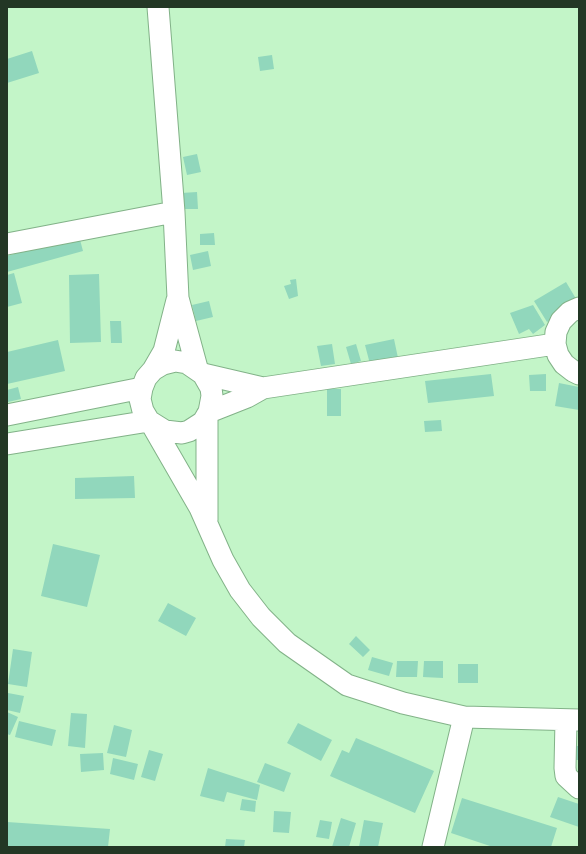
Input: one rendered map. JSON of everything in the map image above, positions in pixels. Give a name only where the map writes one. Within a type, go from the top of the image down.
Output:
[{"type":"street","points":[[7,444],[150,422],[165,431],[182,433],[196,427],[208,414],[212,405],[211,388],[200,371],[178,298],[174,212],[158,7]]},
{"type":"street","points":[[7,244],[174,212]]},
{"type":"street","points":[[178,298],[166,346],[153,370],[146,378],[142,388],[142,405],[207,523],[223,560],[240,590],[261,617],[287,644],[347,685],[403,703],[464,717],[573,720],[565,768],[566,776],[579,788]]},
{"type":"street","points":[[579,308],[570,312],[561,321],[556,332],[555,344],[558,355],[564,364],[573,372],[579,374]]},
{"type":"street","points":[[208,414],[264,388],[555,344]]},
{"type":"street","points":[[153,370],[163,364],[175,362],[187,363],[200,371],[264,388]]},
{"type":"street","points":[[7,415],[142,388]]},
{"type":"street","points":[[207,523],[208,414]]},
{"type":"street","points":[[433,847],[464,717]]},
{"type":"building","points":[[32,51],[39,73],[7,83],[7,59]]},
{"type":"building","points":[[272,55],[274,69],[260,71],[258,57]]},
{"type":"building","points":[[197,154],[201,172],[187,175],[183,157]]},
{"type":"building","points":[[197,192],[198,209],[181,209],[181,193]]},
{"type":"building","points":[[214,233],[215,245],[200,245],[200,234]]},
{"type":"building","points":[[79,236],[83,251],[7,272],[7,256]]},
{"type":"building","points":[[208,251],[211,266],[193,270],[190,255]]},
{"type":"building","points":[[14,273],[22,303],[7,307],[7,275]]},
{"type":"building","points":[[99,274],[101,342],[70,343],[69,275]]},
{"type":"building","points":[[296,279],[298,296],[289,299],[284,286],[291,284],[290,280]]},
{"type":"building","points":[[566,282],[578,302],[547,322],[534,301]]},
{"type":"building","points":[[209,301],[213,317],[196,321],[192,305]]},
{"type":"building","points":[[533,305],[545,325],[533,334],[529,329],[519,334],[510,313]]},
{"type":"building","points":[[110,321],[121,321],[122,343],[111,343]]},
{"type":"building","points":[[394,339],[398,358],[370,364],[365,345]]},
{"type":"building","points":[[58,340],[65,371],[7,384],[7,352]]},
{"type":"building","points":[[332,344],[335,364],[321,366],[317,346]]},
{"type":"building","points":[[356,344],[361,361],[351,364],[346,347]]},
{"type":"building","points":[[491,374],[494,396],[428,403],[425,381]]},
{"type":"building","points":[[546,374],[546,391],[530,391],[529,375]]},
{"type":"building","points":[[559,383],[579,387],[579,410],[555,406]]},
{"type":"building","points":[[18,387],[21,399],[8,402],[7,390]]},
{"type":"building","points":[[327,389],[341,389],[341,416],[327,416]]},
{"type":"building","points":[[441,420],[442,431],[425,432],[424,421]]},
{"type":"building","points":[[134,476],[135,498],[75,499],[75,478]]},
{"type":"building","points":[[53,544],[100,555],[87,607],[41,596]]},
{"type":"building","points":[[168,603],[196,618],[186,636],[158,621]]},
{"type":"building","points":[[356,636],[370,650],[363,657],[349,644]]},
{"type":"building","points":[[13,649],[32,652],[27,687],[8,684]]},
{"type":"building","points":[[372,657],[393,663],[389,676],[368,670]]},
{"type":"building","points":[[397,661],[418,661],[417,677],[396,677]]},
{"type":"building","points":[[424,661],[443,661],[443,678],[423,677]]},
{"type":"building","points":[[458,664],[478,664],[478,683],[458,683]]},
{"type":"building","points":[[8,693],[24,696],[20,713],[7,710]]},
{"type":"building","points":[[7,712],[18,717],[10,735],[7,734]]},
{"type":"building","points":[[71,713],[87,714],[85,748],[68,746]]},
{"type":"building","points":[[19,721],[56,730],[52,746],[15,737]]},
{"type":"building","points":[[298,723],[332,740],[321,761],[287,743]]},
{"type":"building","points":[[114,725],[132,730],[126,757],[107,753]]},
{"type":"building","points":[[356,738],[434,771],[415,813],[330,776],[342,750],[349,753]]},
{"type":"building","points":[[573,746],[579,746],[579,760],[574,760]]},
{"type":"building","points":[[149,750],[163,754],[155,781],[141,777]]},
{"type":"building","points":[[103,753],[104,770],[81,772],[80,754]]},
{"type":"building","points":[[113,758],[138,764],[134,780],[110,774]]},
{"type":"building","points":[[265,763],[291,773],[284,792],[257,782]]},
{"type":"building","points":[[208,768],[260,785],[257,800],[227,792],[224,802],[200,796]]},
{"type":"building","points":[[558,797],[579,804],[579,827],[550,817]]},
{"type":"building","points":[[462,798],[557,828],[551,847],[493,847],[451,833]]},
{"type":"building","points":[[242,799],[256,801],[255,812],[240,810]]},
{"type":"building","points":[[274,811],[291,812],[289,833],[273,832]]},
{"type":"building","points":[[341,818],[356,823],[349,847],[332,847]]},
{"type":"building","points":[[320,820],[332,822],[329,839],[316,837]]},
{"type":"building","points":[[364,820],[383,823],[378,847],[359,847]]},
{"type":"building","points":[[7,822],[110,829],[108,847],[7,847]]},
{"type":"building","points":[[226,839],[245,840],[244,847],[225,847]]}]
